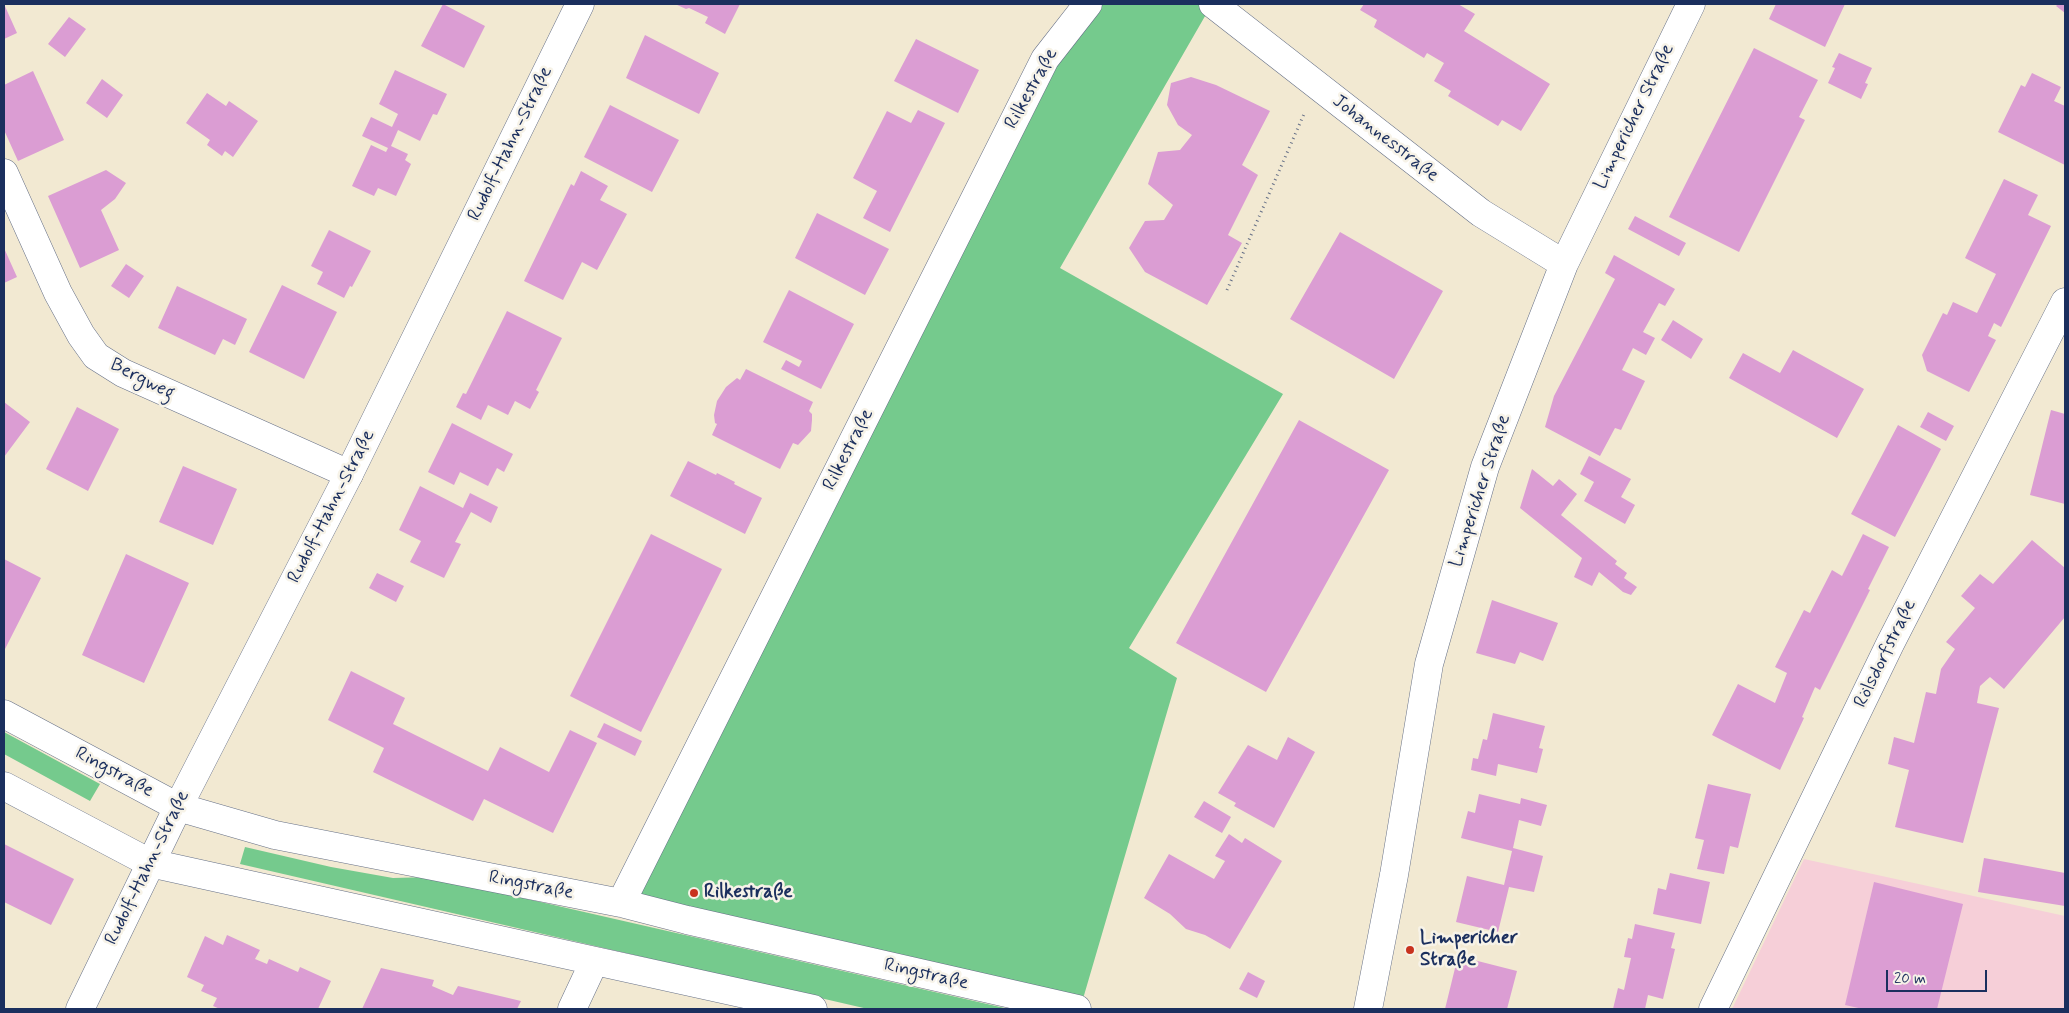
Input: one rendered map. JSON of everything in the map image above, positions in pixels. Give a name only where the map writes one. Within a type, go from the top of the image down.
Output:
[{"type":"street","name":"Rudolf-Hahn-Straße","points":[[80,1009],[178,807],[349,474],[580,4]]},
{"type":"street","name":"Rilkestraße","points":[[621,903],[1045,58],[1088,4]]},
{"type":"street","name":"Johannesstraße","points":[[1213,4],[1481,213],[1564,264]]},
{"type":"street","name":"Limpericher Straße","points":[[1368,1009],[1394,875],[1429,664],[1485,467],[1564,264],[1691,4]]},
{"type":"street","name":"Bergweg","points":[[4,173],[58,293],[81,336],[96,356],[123,373],[349,474]]},
{"type":"street","name":"Rölsdorfstraße","points":[[1713,1009],[1890,644],[2065,302]]},
{"type":"street","name":"Ringstraße","points":[[4,714],[178,807],[275,835],[621,903],[687,920],[1077,1009]]},
{"type":"street","points":[[4,786],[150,863],[813,1009]]},
{"type":"street","points":[[572,1009],[594,962]]},
{"type":"path","points":[[1227,290],[1317,86]]},
{"type":"shaded area","points":[[1804,859],[2065,916],[2065,1009],[1732,1009]]},
{"type":"green space","points":[[1088,4],[1212,4],[1060,268],[1283,394],[1129,648],[1177,678],[1080,1009],[621,903]]},
{"type":"green space","points":[[4,732],[100,784],[90,801],[4,754]]},
{"type":"green space","points":[[245,847],[331,867],[393,878],[431,877],[1009,1009],[868,1009],[240,864]]},
{"type":"building","points":[[4,4],[17,33],[4,39]]},
{"type":"building","points":[[443,4],[485,26],[464,68],[421,46]]},
{"type":"building","points":[[675,4],[740,4],[725,34],[705,23],[708,17]]},
{"type":"building","points":[[1364,4],[1458,4],[1475,14],[1464,31],[1550,84],[1521,131],[1502,120],[1498,126],[1448,96],[1451,91],[1434,81],[1444,63],[1427,53],[1424,58],[1374,27],[1377,20],[1360,10]]},
{"type":"building","points":[[1776,4],[1845,4],[1825,47],[1769,19]]},
{"type":"building","points":[[2058,4],[2065,4],[2065,13],[2056,6]]},
{"type":"building","points":[[69,17],[86,29],[65,57],[48,44]]},
{"type":"building","points":[[645,35],[719,73],[699,114],[626,78]]},
{"type":"building","points":[[916,39],[979,70],[958,113],[894,81]]},
{"type":"building","points":[[1754,48],[1818,80],[1799,117],[1805,120],[1739,252],[1669,217]]},
{"type":"building","points":[[1839,53],[1872,68],[1865,83],[1868,84],[1861,99],[1828,83],[1835,68],[1832,67]]},
{"type":"building","points":[[395,70],[447,94],[437,115],[433,114],[420,141],[398,130],[391,146],[408,154],[405,160],[411,164],[396,196],[378,188],[374,196],[352,186],[371,145],[386,152],[388,148],[362,136],[371,117],[392,127],[398,114],[379,104]]},
{"type":"building","points":[[33,71],[64,140],[18,161],[4,130],[4,85]]},
{"type":"building","points":[[2032,73],[2061,87],[2054,101],[2065,106],[2065,165],[1998,132],[2021,85],[2025,87]]},
{"type":"building","points":[[1191,77],[1216,85],[1270,111],[1242,165],[1258,175],[1228,235],[1242,243],[1207,305],[1145,272],[1129,248],[1145,221],[1164,220],[1173,205],[1148,184],[1158,152],[1180,150],[1192,135],[1178,125],[1167,105],[1171,83]]},
{"type":"building","points":[[102,79],[123,95],[107,118],[86,103]]},
{"type":"building","points":[[207,93],[226,106],[229,101],[258,121],[233,157],[225,151],[222,156],[207,145],[210,140],[186,123]]},
{"type":"building","points":[[610,105],[679,140],[652,192],[584,157]]},
{"type":"building","points":[[918,110],[945,123],[890,232],[863,218],[877,191],[853,178],[887,111],[911,123]]},
{"type":"building","points":[[106,170],[126,183],[115,199],[101,210],[119,250],[80,268],[48,196]]},
{"type":"building","points":[[581,171],[608,186],[600,200],[627,214],[597,270],[582,262],[563,300],[524,281],[571,184],[574,186]]},
{"type":"building","points":[[2004,179],[2038,195],[2028,215],[2051,226],[2001,327],[1994,323],[1988,336],[1996,340],[1969,392],[1927,371],[1922,355],[1943,313],[1947,315],[1953,302],[1977,313],[1996,274],[1965,258]]},
{"type":"building","points":[[817,213],[889,249],[865,295],[795,258]]},
{"type":"building","points":[[1635,216],[1686,243],[1679,256],[1628,229]]},
{"type":"building","points":[[329,230],[371,251],[344,298],[317,284],[323,272],[311,266]]},
{"type":"building","points":[[1340,232],[1443,291],[1394,379],[1290,319]]},
{"type":"building","points":[[4,248],[17,277],[4,283]]},
{"type":"building","points":[[1614,255],[1675,289],[1665,306],[1659,303],[1643,332],[1655,338],[1646,355],[1633,348],[1622,370],[1645,381],[1621,430],[1615,428],[1600,456],[1545,427],[1554,396],[1615,279],[1605,273]]},
{"type":"building","points":[[126,264],[144,276],[129,298],[111,286]]},
{"type":"building","points":[[282,285],[337,312],[304,379],[249,352]]},
{"type":"building","points":[[177,286],[247,319],[235,345],[223,339],[215,355],[158,328]]},
{"type":"building","points":[[789,290],[854,324],[821,389],[781,369],[786,360],[799,367],[802,361],[763,342]]},
{"type":"building","points":[[507,311],[562,338],[536,390],[539,392],[530,409],[515,401],[508,415],[488,405],[481,420],[456,407],[463,393],[466,394]]},
{"type":"building","points":[[1673,320],[1703,339],[1691,359],[1661,340]]},
{"type":"building","points":[[1793,350],[1864,389],[1837,438],[1729,378],[1743,353],[1780,373]]},
{"type":"building","points":[[746,369],[813,402],[809,411],[812,414],[811,431],[798,445],[793,443],[780,469],[712,435],[717,424],[715,423],[714,415],[717,401],[726,387],[737,378],[740,380]]},
{"type":"building","points":[[4,402],[30,422],[4,457]]},
{"type":"building","points":[[77,407],[119,429],[88,491],[46,469]]},
{"type":"building","points":[[2051,410],[2065,414],[2065,504],[2030,495]]},
{"type":"building","points":[[1928,412],[1954,426],[1946,441],[1920,427]]},
{"type":"building","points":[[1299,420],[1389,470],[1266,692],[1176,643]]},
{"type":"building","points":[[452,423],[513,454],[504,472],[497,468],[488,486],[460,472],[454,485],[428,472]]},
{"type":"building","points":[[1898,425],[1941,449],[1895,537],[1851,514]]},
{"type":"building","points":[[1589,456],[1631,479],[1621,497],[1635,505],[1625,524],[1584,501],[1594,482],[1580,474]]},
{"type":"building","points":[[688,461],[735,482],[734,484],[762,498],[745,534],[670,496]]},
{"type":"building","points":[[183,466],[237,489],[213,545],[159,522]]},
{"type":"building","points":[[1532,469],[1553,486],[1559,479],[1577,494],[1561,515],[1617,561],[1615,564],[1627,573],[1624,578],[1637,587],[1631,595],[1623,592],[1599,572],[1592,586],[1574,577],[1582,558],[1520,508]]},
{"type":"building","points":[[420,486],[463,508],[470,493],[498,507],[491,523],[471,512],[455,542],[461,544],[444,578],[410,562],[421,541],[399,530]]},
{"type":"building","points":[[651,534],[722,569],[641,732],[570,696]]},
{"type":"building","points":[[1863,534],[1889,547],[1868,589],[1870,590],[1820,690],[1815,687],[1802,717],[1804,718],[1780,770],[1712,735],[1738,684],[1775,703],[1787,673],[1775,667],[1804,610],[1810,613],[1832,570],[1842,576]]},
{"type":"building","points":[[2032,540],[2065,568],[2065,617],[2004,689],[1990,677],[1980,686],[1977,703],[1999,708],[1963,843],[1895,827],[1909,770],[1888,764],[1894,737],[1914,743],[1926,692],[1936,694],[1941,669],[1955,649],[1946,642],[1975,608],[1961,596],[1980,574],[1993,584]]},
{"type":"building","points":[[126,554],[189,583],[144,683],[82,655]]},
{"type":"building","points":[[4,559],[41,578],[4,651]]},
{"type":"building","points":[[377,573],[404,586],[396,602],[369,588]]},
{"type":"building","points":[[1492,600],[1558,623],[1543,661],[1520,652],[1515,664],[1476,653]]},
{"type":"building","points":[[351,671],[405,698],[393,724],[488,771],[500,747],[549,772],[570,730],[597,743],[553,833],[484,799],[473,821],[373,772],[384,748],[328,720]]},
{"type":"building","points":[[1493,713],[1545,726],[1539,748],[1543,749],[1537,773],[1498,764],[1496,776],[1471,770],[1473,758],[1478,759],[1483,739],[1487,740]]},
{"type":"building","points":[[604,723],[642,741],[635,756],[597,737]]},
{"type":"building","points":[[1288,737],[1315,752],[1274,828],[1234,806],[1236,803],[1218,793],[1248,745],[1277,760]]},
{"type":"building","points":[[1708,784],[1751,794],[1738,848],[1730,846],[1724,874],[1697,869],[1704,840],[1695,838]]},
{"type":"building","points":[[1479,794],[1520,804],[1521,798],[1547,805],[1541,826],[1519,820],[1513,848],[1543,856],[1534,892],[1509,887],[1498,932],[1456,922],[1467,876],[1504,885],[1512,851],[1461,838],[1468,811],[1475,813]]},
{"type":"building","points":[[1204,801],[1231,817],[1222,833],[1194,817]]},
{"type":"building","points":[[1229,834],[1242,843],[1245,838],[1282,861],[1230,949],[1205,935],[1186,929],[1170,914],[1144,898],[1169,854],[1214,879],[1225,861],[1215,856]]},
{"type":"building","points":[[4,844],[74,879],[51,925],[4,902]]},
{"type":"building","points":[[1984,858],[2065,873],[2065,906],[1978,892]]},
{"type":"building","points":[[1670,873],[1710,882],[1701,924],[1653,914],[1658,888],[1666,890]]},
{"type":"building","points":[[1874,882],[1963,904],[1937,1009],[1863,1009],[1845,1005]]},
{"type":"building","points":[[1635,924],[1675,933],[1671,948],[1675,949],[1663,999],[1648,995],[1645,1009],[1613,1009],[1618,988],[1624,990],[1631,958],[1624,957],[1628,938],[1632,939]]},
{"type":"building","points":[[227,935],[260,950],[255,959],[267,964],[269,959],[298,972],[300,967],[331,981],[318,1009],[220,1009],[213,1006],[217,998],[201,991],[204,985],[187,977],[205,936],[223,945]]},
{"type":"building","points":[[1458,956],[1517,971],[1507,1009],[1445,1009]]},
{"type":"building","points":[[381,968],[434,980],[432,986],[453,995],[458,986],[521,1001],[517,1009],[362,1009]]},
{"type":"building","points":[[1248,972],[1265,981],[1257,998],[1239,989]]},
{"type":"place","name":"Rilkestraße","points":[[694,893]]},
{"type":"place","name":"Limpericher Straße","points":[[1410,950]]}]
